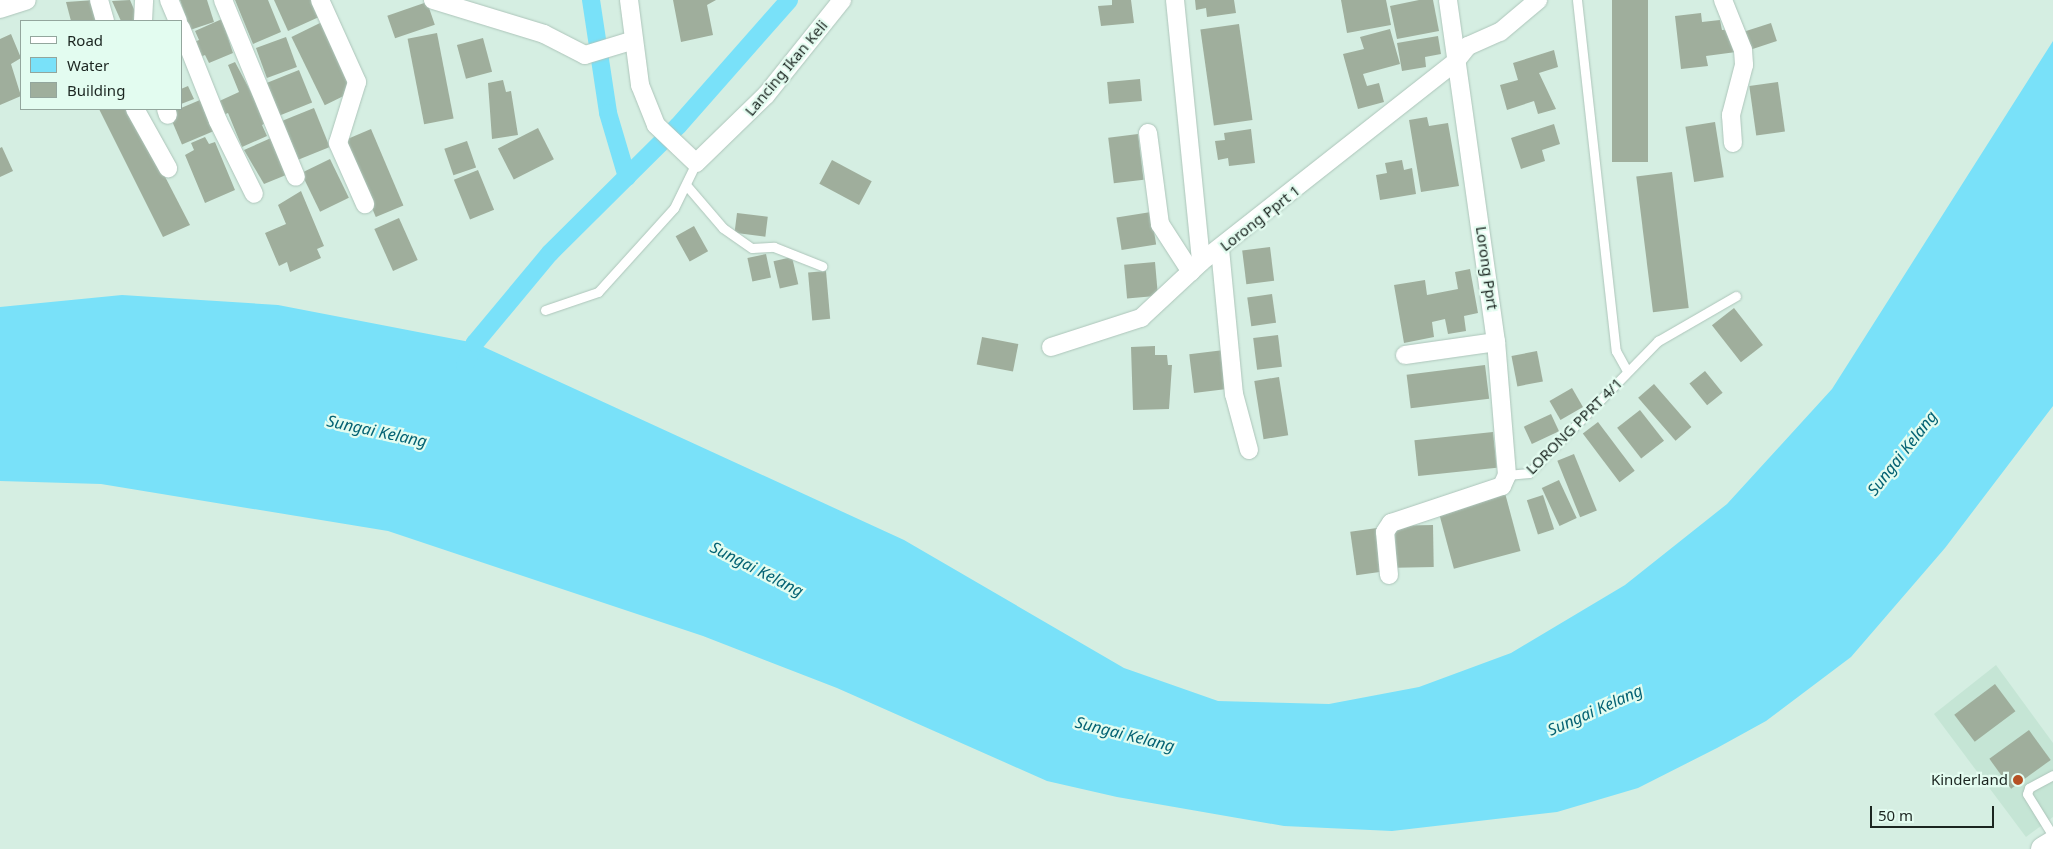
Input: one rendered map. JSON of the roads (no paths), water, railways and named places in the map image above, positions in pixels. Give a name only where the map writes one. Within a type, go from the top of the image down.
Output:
[{"type":"main road","points":[[2043,849],[2053,842]]},
{"type":"street","points":[[0,9],[27,0]]},
{"type":"street","points":[[99,0],[105,20]]},
{"type":"street","points":[[143,20],[144,0]]},
{"type":"street","points":[[169,0],[178,20]]},
{"type":"street","points":[[223,0],[296,177]]},
{"type":"street","points":[[320,0],[357,82],[338,143],[365,204]]},
{"type":"street","points":[[433,0],[544,34],[585,55],[613,49],[634,40]]},
{"type":"street","points":[[629,0],[640,84],[656,125],[674,145],[696,164]]},
{"type":"street","name":"Lancing Ikan Keli","points":[[696,164],[766,95],[842,0]]},
{"type":"street","points":[[1175,0],[1196,267]]},
{"type":"street","name":"Lorong Pprt","points":[[1448,0],[1455,62],[1496,342],[1507,475]]},
{"type":"street","name":"Lorong Pprt 1","points":[[1051,347],[1142,318],[1196,267],[1455,62],[1468,46],[1500,32],[1538,0]]},
{"type":"street","points":[[1723,0],[1738,31],[1744,58],[1731,115],[1733,143]]},
{"type":"street","points":[[182,31],[218,121],[254,194]]},
{"type":"street","points":[[136,110],[168,168]]},
{"type":"street","points":[[1148,134],[1160,224],[1196,267]]},
{"type":"street","points":[[1220,249],[1234,394],[1249,450]]},
{"type":"street","points":[[1406,354],[1496,342]]},
{"type":"street","name":"LORONG PPRT 4/1","points":[[1389,575],[1385,532],[1391,523],[1502,486],[1507,475]]},
{"type":"lane","points":[[1577,0],[1616,351],[1628,371]]},
{"type":"lane","points":[[545,310],[598,292],[674,208],[687,186],[696,164]]},
{"type":"lane","points":[[687,186],[722,228],[752,248],[774,248],[822,266]]},
{"type":"lane","name":"LORONG PPRT 4/1","points":[[1507,475],[1529,473],[1628,371],[1642,362],[1658,341],[1736,296]]},
{"type":"lane","points":[[2053,774],[2029,788],[2027,794],[2053,836]]},
{"type":"water","name":"Sungai Kelang","points":[[2053,41],[2053,406],[1945,548],[1851,657],[1766,721],[1717,748],[1638,788],[1557,812],[1392,831],[1284,826],[1117,797],[1047,781],[837,688],[703,636],[388,531],[101,484],[0,481],[0,307],[122,295],[278,305],[475,343],[904,540],[1124,668],[1218,701],[1329,704],[1419,687],[1511,653],[1625,585],[1727,504],[1832,389]]},
{"type":"waterway","points":[[591,0],[608,113],[627,177]]},
{"type":"waterway","points":[[465,365],[475,343],[550,253],[678,126],[789,0]]},
{"type":"place","name":"Kinderland","points":[[2018,780]]}]
